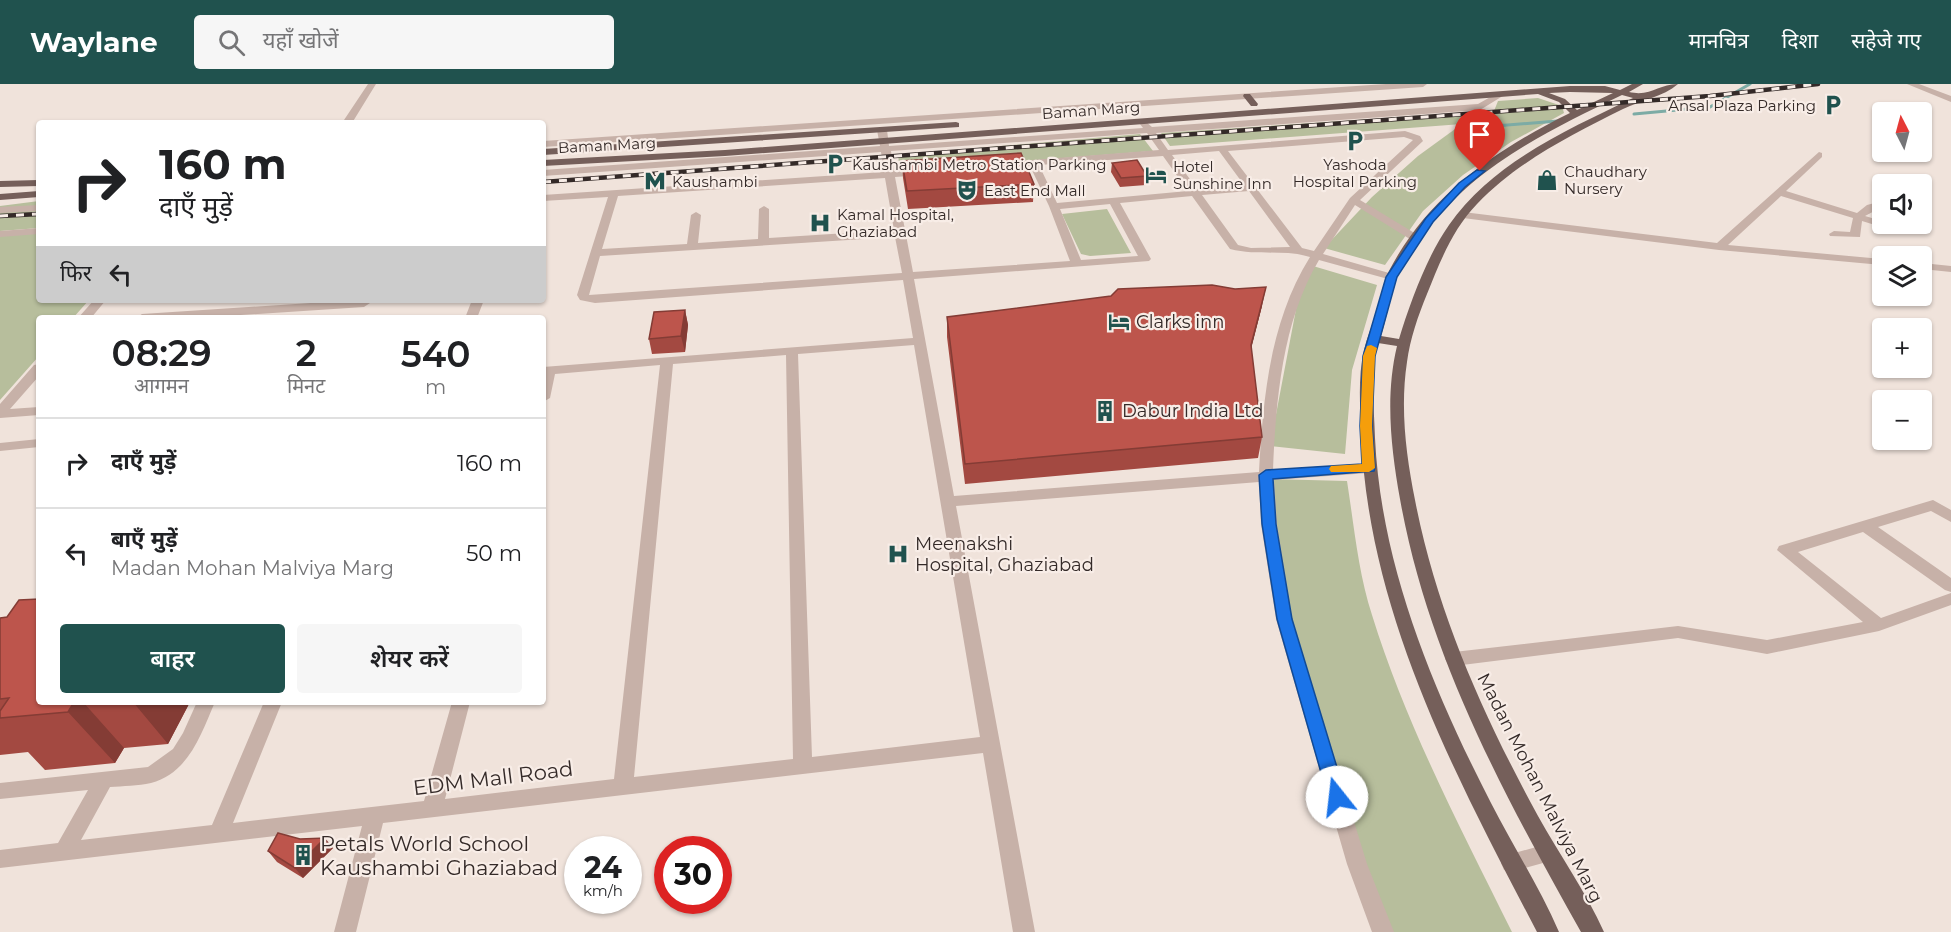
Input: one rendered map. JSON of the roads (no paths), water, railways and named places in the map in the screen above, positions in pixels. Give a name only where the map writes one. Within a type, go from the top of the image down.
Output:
[{"type":"main road","points":[[1473,84],[1483,88]]},
{"type":"main road","name":"Baman Marg","points":[[548,152],[883,141],[1194,108],[1548,84]]},
{"type":"main road","points":[[1604,84],[1636,92]]},
{"type":"main road","name":"Madan Mohan Malviya Marg","points":[[1548,932],[1511,863],[1437,707],[1397,608],[1369,468],[1366,426],[1369,356],[1392,277],[1430,220],[1462,185],[1498,158],[1576,116],[1636,92],[1674,84]]},
{"type":"main road","name":"Baman Marg","points":[[546,163],[883,141],[1522,92],[1588,88],[1636,92]]},
{"type":"main road","points":[[1522,92],[1561,99],[1572,107],[1576,116]]},
{"type":"main road","name":"Madan Mohan Malviya Marg","points":[[1593,932],[1547,853],[1472,706],[1433,609],[1409,524],[1396,430],[1400,362],[1414,312],[1437,257],[1454,225],[1483,192],[1520,164],[1636,92]]},
{"type":"main road","points":[[1247,96],[1254,104]]},
{"type":"main road","points":[[1194,108],[1224,115]]},
{"type":"main road","points":[[1175,110],[1182,118]]},
{"type":"main road","points":[[546,163],[548,152]]},
{"type":"main road","points":[[0,184],[36,183]]},
{"type":"main road","points":[[0,197],[36,195]]},
{"type":"main road","points":[[1374,338],[1405,344]]},
{"type":"street","points":[[349,120],[372,84]]},
{"type":"street","points":[[360,120],[382,84]]},
{"type":"street","points":[[546,144],[1423,84]]},
{"type":"street","points":[[1911,84],[1951,99]]},
{"type":"street","points":[[546,173],[883,141],[1150,131],[1480,107],[1502,94]]},
{"type":"street","points":[[1143,121],[1234,247],[1251,251],[1298,250],[1392,277]]},
{"type":"street","points":[[997,166],[1405,134],[1415,136],[1418,141],[1354,200],[1302,279],[1278,351],[1268,435],[1266,475],[1269,524],[1284,619],[1356,864],[1383,932]]},
{"type":"street","points":[[883,141],[1024,932]]},
{"type":"street","points":[[1222,149],[1298,250]]},
{"type":"street","points":[[1719,247],[1820,155]]},
{"type":"street","points":[[1033,164],[1054,206],[1077,264]]},
{"type":"street","points":[[546,198],[937,171]]},
{"type":"street","points":[[1054,206],[1251,188]]},
{"type":"street","points":[[1779,192],[1872,221]]},
{"type":"street","points":[[614,193],[583,295],[589,299],[1145,259],[1113,200]]},
{"type":"street","points":[[1354,200],[1417,239]]},
{"type":"street","points":[[1834,234],[1856,235],[1854,226],[1858,217],[1872,206]]},
{"type":"street","points":[[0,210],[36,208]]},
{"type":"street","points":[[763,243],[764,209]]},
{"type":"street","points":[[692,248],[696,215]]},
{"type":"street","points":[[1463,215],[1719,247],[1872,261]]},
{"type":"street","points":[[0,234],[36,231]]},
{"type":"street","points":[[595,254],[900,233]]},
{"type":"street","points":[[1932,267],[1951,269]]},
{"type":"street","points":[[87,315],[97,303]]},
{"type":"street","points":[[181,315],[339,303]]},
{"type":"street","points":[[547,370],[919,341]]},
{"type":"street","points":[[792,351],[803,766]]},
{"type":"street","points":[[623,787],[667,361]]},
{"type":"street","points":[[0,413],[36,371]]},
{"type":"street","points":[[0,413],[36,411]]},
{"type":"street","points":[[0,447],[36,443]]},
{"type":"street","points":[[947,501],[1369,468]]},
{"type":"street","points":[[1879,625],[1785,550],[1933,505],[1951,517]]},
{"type":"street","points":[[1867,526],[1951,586]]},
{"type":"street","points":[[1454,659],[1678,632],[1702,634],[1748,646],[1767,647],[1879,625],[1951,599]]},
{"type":"street","points":[[0,791],[150,775],[180,757],[205,705]]},
{"type":"street","points":[[219,833],[272,705]]},
{"type":"street","points":[[432,809],[460,705]]},
{"type":"street","name":"EDM Mall Road","points":[[0,859],[991,744]]},
{"type":"street","points":[[64,851],[104,780]]},
{"type":"street","points":[[345,932],[375,815]]},
{"type":"street","points":[[1511,863],[1547,853]]},
{"type":"waterway","points":[[1634,114],[1710,107],[1750,84]]},
{"type":"waterway","points":[[1495,126],[1558,121]]},
{"type":"railway","points":[[546,182],[1710,96],[1818,84]]},
{"type":"railway","points":[[0,216],[36,214]]},
{"type":"place","name":"Ansal Plaza Parking","points":[[1833,105]]},
{"type":"place","name":"Yashoda Hospital Parking","points":[[1355,141]]},
{"type":"place","name":"Kaushambi Metro Station Parking","points":[[835,164]]},
{"type":"place","name":"Hotel Sunshine Inn","points":[[1156,175]]},
{"type":"place","name":"Chaudhary Nursery","points":[[1547,180]]},
{"type":"place","name":"Kaushambi","points":[[655,181]]},
{"type":"place","name":"East End Mall","points":[[967,190]]},
{"type":"place","name":"Kamal Hospital, Ghaziabad","points":[[820,223]]},
{"type":"place","name":"Clarks inn","points":[[1119,322]]},
{"type":"place","name":"Dabur India Ltd","points":[[1105,411]]},
{"type":"place","name":"Meenakshi Hospital, Ghaziabad","points":[[898,554]]},
{"type":"place","name":"Petals World School Kaushambi Ghaziabad","points":[[303,855]]}]
